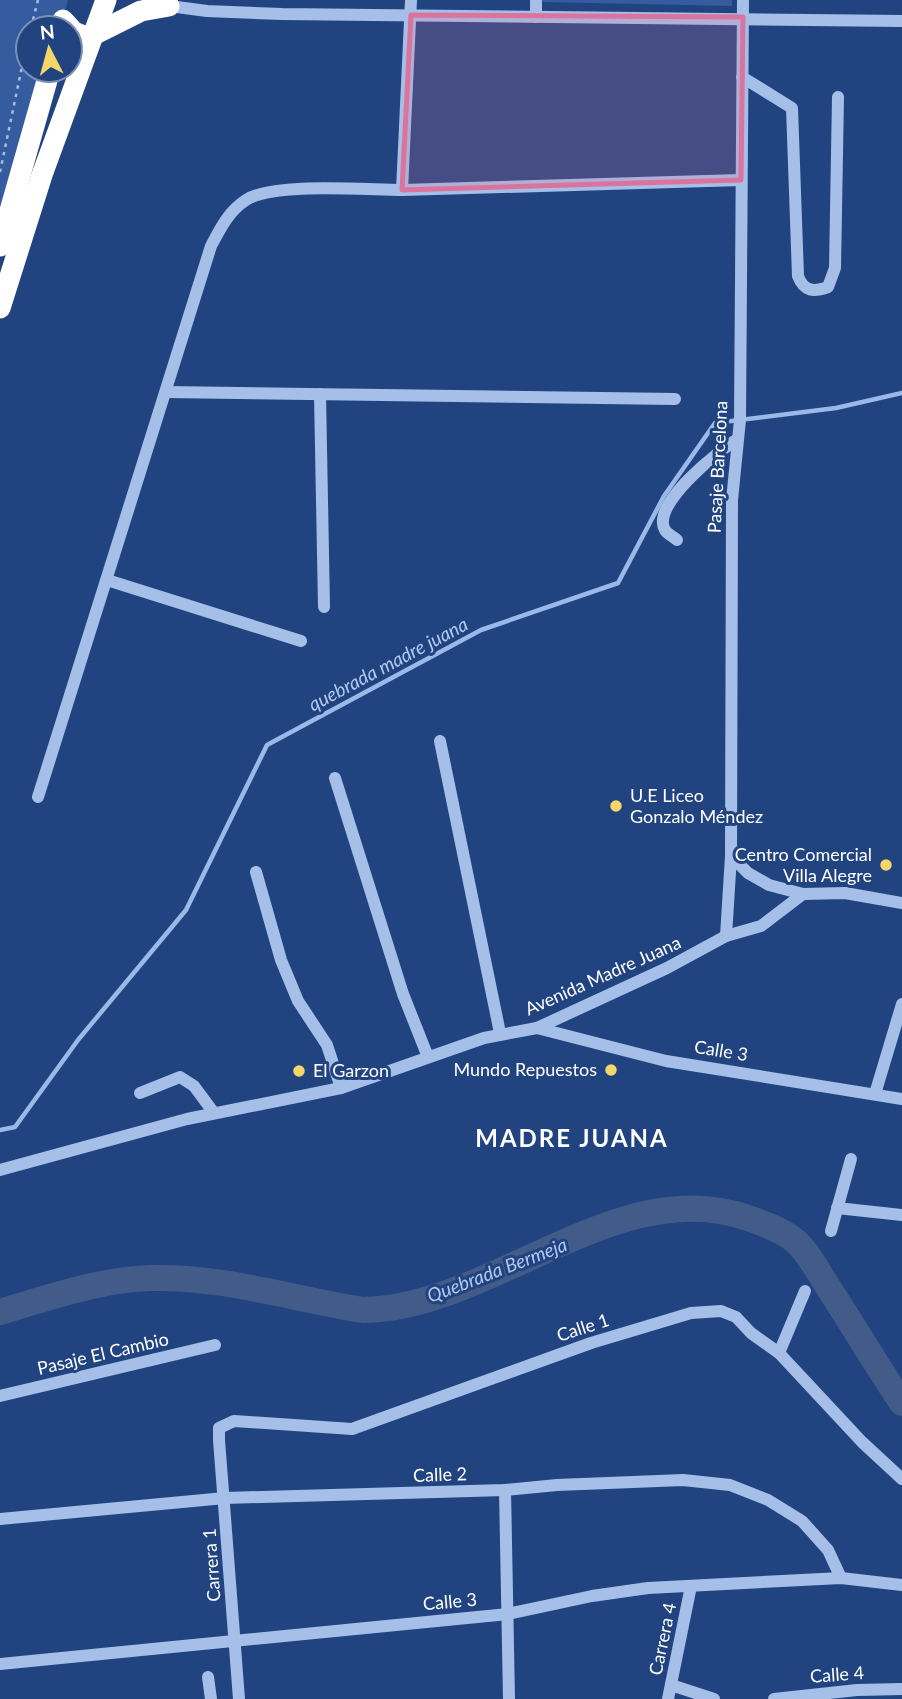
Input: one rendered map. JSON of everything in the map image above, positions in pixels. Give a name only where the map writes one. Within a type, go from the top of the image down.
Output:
[{"type":"highway","points":[[0,308],[43,175],[106,0]]},
{"type":"highway","points":[[84,36],[95,34],[141,11],[164,3]]},
{"type":"highway","points":[[0,246],[46,84]]},
{"type":"street","points":[[282,14],[283,0]]},
{"type":"street","points":[[402,190],[411,0]]},
{"type":"street","points":[[536,0],[536,18]]},
{"type":"street","name":"Pasaje Barcelona","points":[[726,936],[731,856],[732,499],[738,439],[743,0]]},
{"type":"street","points":[[164,3],[207,11],[282,14],[536,18],[743,17],[902,21]]},
{"type":"street","points":[[742,78],[792,108],[798,276],[807,289],[816,291],[828,287],[835,268],[838,97]]},
{"type":"street","points":[[38,797],[211,246],[228,215],[249,198],[281,191],[741,180]]},
{"type":"street","points":[[166,392],[675,399]]},
{"type":"street","points":[[320,394],[324,607]]},
{"type":"street","points":[[677,540],[665,531],[663,523],[668,506],[699,468],[738,439]]},
{"type":"street","points":[[107,580],[302,641]]},
{"type":"street","points":[[440,741],[500,1033]]},
{"type":"street","points":[[335,778],[403,994],[428,1057]]},
{"type":"street","points":[[731,856],[748,873],[769,885],[803,894],[845,893],[902,903]]},
{"type":"street","points":[[256,872],[281,960],[298,1001],[327,1045],[341,1088]]},
{"type":"street","name":"Avenida Madre Juana","points":[[0,1170],[214,1113],[341,1088],[500,1033],[537,1028],[679,963],[726,936],[761,926],[803,894]]},
{"type":"street","points":[[875,1094],[902,1004]]},
{"type":"street","name":"Calle 3","points":[[537,1028],[666,1061],[902,1099]]},
{"type":"street","points":[[140,1093],[180,1077],[194,1086],[214,1113]]},
{"type":"street","points":[[831,1231],[851,1159]]},
{"type":"street","points":[[837,1208],[902,1215]]},
{"type":"street","points":[[779,1353],[805,1291]]},
{"type":"street","name":"Calle 1","points":[[219,1429],[234,1421],[352,1429],[591,1343],[691,1313],[721,1311],[736,1317],[751,1333],[779,1353],[862,1442],[902,1479]]},
{"type":"street","name":"Pasaje El Cambio","points":[[0,1396],[215,1345]]},
{"type":"street","name":"Carrera 1","points":[[219,1429],[239,1699]]},
{"type":"street","name":"Calle 2","points":[[0,1519],[225,1498],[505,1490],[683,1480],[730,1485],[768,1500],[802,1521],[828,1550],[841,1578]]},
{"type":"street","points":[[505,1490],[509,1699]]},
{"type":"street","name":"Calle 3","points":[[0,1664],[508,1614],[593,1595],[691,1586],[841,1578],[902,1585]]},
{"type":"street","name":"Carrera 4","points":[[668,1699],[691,1586]]},
{"type":"street","points":[[208,1677],[211,1699]]},
{"type":"street","points":[[671,1685],[714,1699]]},
{"type":"street","name":"Calle 4","points":[[774,1699],[857,1690],[902,1689]]},
{"type":"path","points":[[0,172],[18,84]]},
{"type":"highlighted area","points":[[411,15],[743,17],[741,180],[402,190]]},
{"type":"shaded area","points":[[0,0],[68,0],[64,14],[14,14],[14,84],[46,84],[0,246]]},
{"type":"shaded area","points":[[732,0],[732,6],[542,2]]},
{"type":"waterway","name":"quebrada madre juana","points":[[0,1130],[15,1127],[78,1040],[186,910],[267,745],[481,630],[618,583],[664,496],[715,423],[836,408],[902,393]]},
{"type":"waterway","name":"Quebrada Bermeja","points":[[0,1312],[94,1286],[151,1278],[231,1284],[363,1310],[412,1304],[460,1288],[605,1226],[653,1212],[702,1209],[751,1219],[794,1240],[812,1262],[902,1403]]},
{"type":"place","name":"U.E Liceo Gonzalo Méndez","points":[[616,806]]},
{"type":"place","name":"Centro Comercial Villa Alegre","points":[[886,865]]},
{"type":"place","name":"Mundo Repuestos","points":[[611,1070]]},
{"type":"place","name":"El Garzon","points":[[299,1071]]},
{"type":"district","name":"MADRE JUANA","points":[[572,1139]]}]
